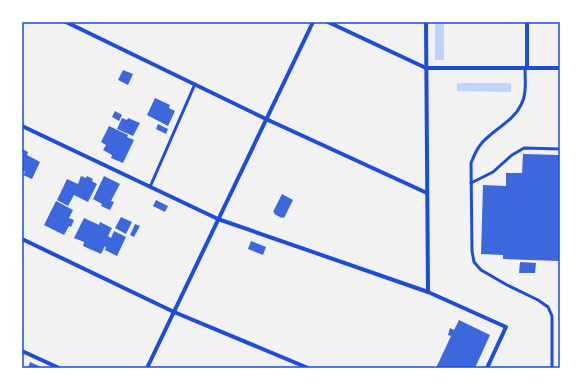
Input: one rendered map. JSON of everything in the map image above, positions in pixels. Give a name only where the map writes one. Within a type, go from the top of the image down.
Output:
[{"type":"street","points":[[66,22],[266,119],[427,193]]},
{"type":"street","points":[[147,368],[313,22]]},
{"type":"street","points":[[328,22],[426,68],[560,68]]},
{"type":"street","points":[[426,22],[428,292]]},
{"type":"street","points":[[526,68],[527,22]]},
{"type":"street","points":[[22,126],[218,219],[428,292],[506,327],[487,368]]},
{"type":"street","points":[[22,239],[174,312],[308,368]]},
{"type":"street","points":[[22,351],[59,368]]},
{"type":"lane","points":[[526,68],[525,95],[521,105],[516,113],[481,144],[471,163],[472,251],[474,262],[481,270],[506,285],[538,300],[548,307],[552,316],[552,368]]},
{"type":"lane","points":[[150,187],[195,84]]},
{"type":"lane","points":[[471,183],[493,172],[512,154],[524,148],[560,149]]},
{"type":"water","points":[[435,22],[444,22],[444,60],[435,60]]},
{"type":"water","points":[[457,83],[511,83],[511,92],[457,91]]},
{"type":"building","points":[[123,70],[133,74],[128,85],[118,80]]},
{"type":"building","points":[[155,98],[170,105],[169,108],[175,111],[168,126],[147,115]]},
{"type":"building","points":[[115,111],[122,115],[119,121],[112,117]]},
{"type":"building","points":[[122,118],[127,120],[128,118],[140,123],[133,136],[117,129]]},
{"type":"building","points":[[158,124],[168,129],[166,134],[156,129]]},
{"type":"building","points":[[109,126],[128,135],[127,137],[134,140],[123,163],[111,158],[112,155],[103,150],[106,145],[101,142]]},
{"type":"building","points":[[22,149],[28,152],[27,155],[40,162],[32,179],[23,175],[25,172],[22,170]]},
{"type":"building","points":[[523,154],[560,155],[560,261],[503,259],[503,255],[481,254],[483,185],[506,186],[506,173],[522,173]]},
{"type":"building","points":[[81,176],[86,178],[87,176],[93,179],[92,181],[97,184],[88,202],[74,195],[68,206],[57,200],[67,179],[78,184]]},
{"type":"building","points":[[104,176],[120,184],[111,201],[114,202],[110,210],[101,206],[102,204],[93,199]]},
{"type":"building","points":[[282,194],[293,200],[284,218],[274,214],[275,213],[273,212]]},
{"type":"building","points":[[156,200],[168,206],[165,212],[153,206]]},
{"type":"building","points":[[56,201],[73,210],[69,218],[74,220],[71,227],[69,226],[64,235],[44,225]]},
{"type":"building","points":[[121,217],[132,222],[126,234],[115,228]]},
{"type":"building","points":[[84,218],[99,225],[100,222],[112,228],[108,236],[111,238],[114,231],[126,237],[117,256],[105,250],[105,246],[101,254],[83,246],[84,242],[74,238]]},
{"type":"building","points":[[135,224],[140,226],[134,237],[130,235]]},
{"type":"building","points":[[251,241],[266,247],[263,255],[248,249]]},
{"type":"building","points":[[520,262],[536,263],[535,273],[519,273]]},
{"type":"building","points":[[459,320],[490,335],[475,368],[436,368],[451,336],[448,335],[450,328],[454,330]]},
{"type":"building","points":[[30,362],[39,366],[38,368],[28,368]]}]
